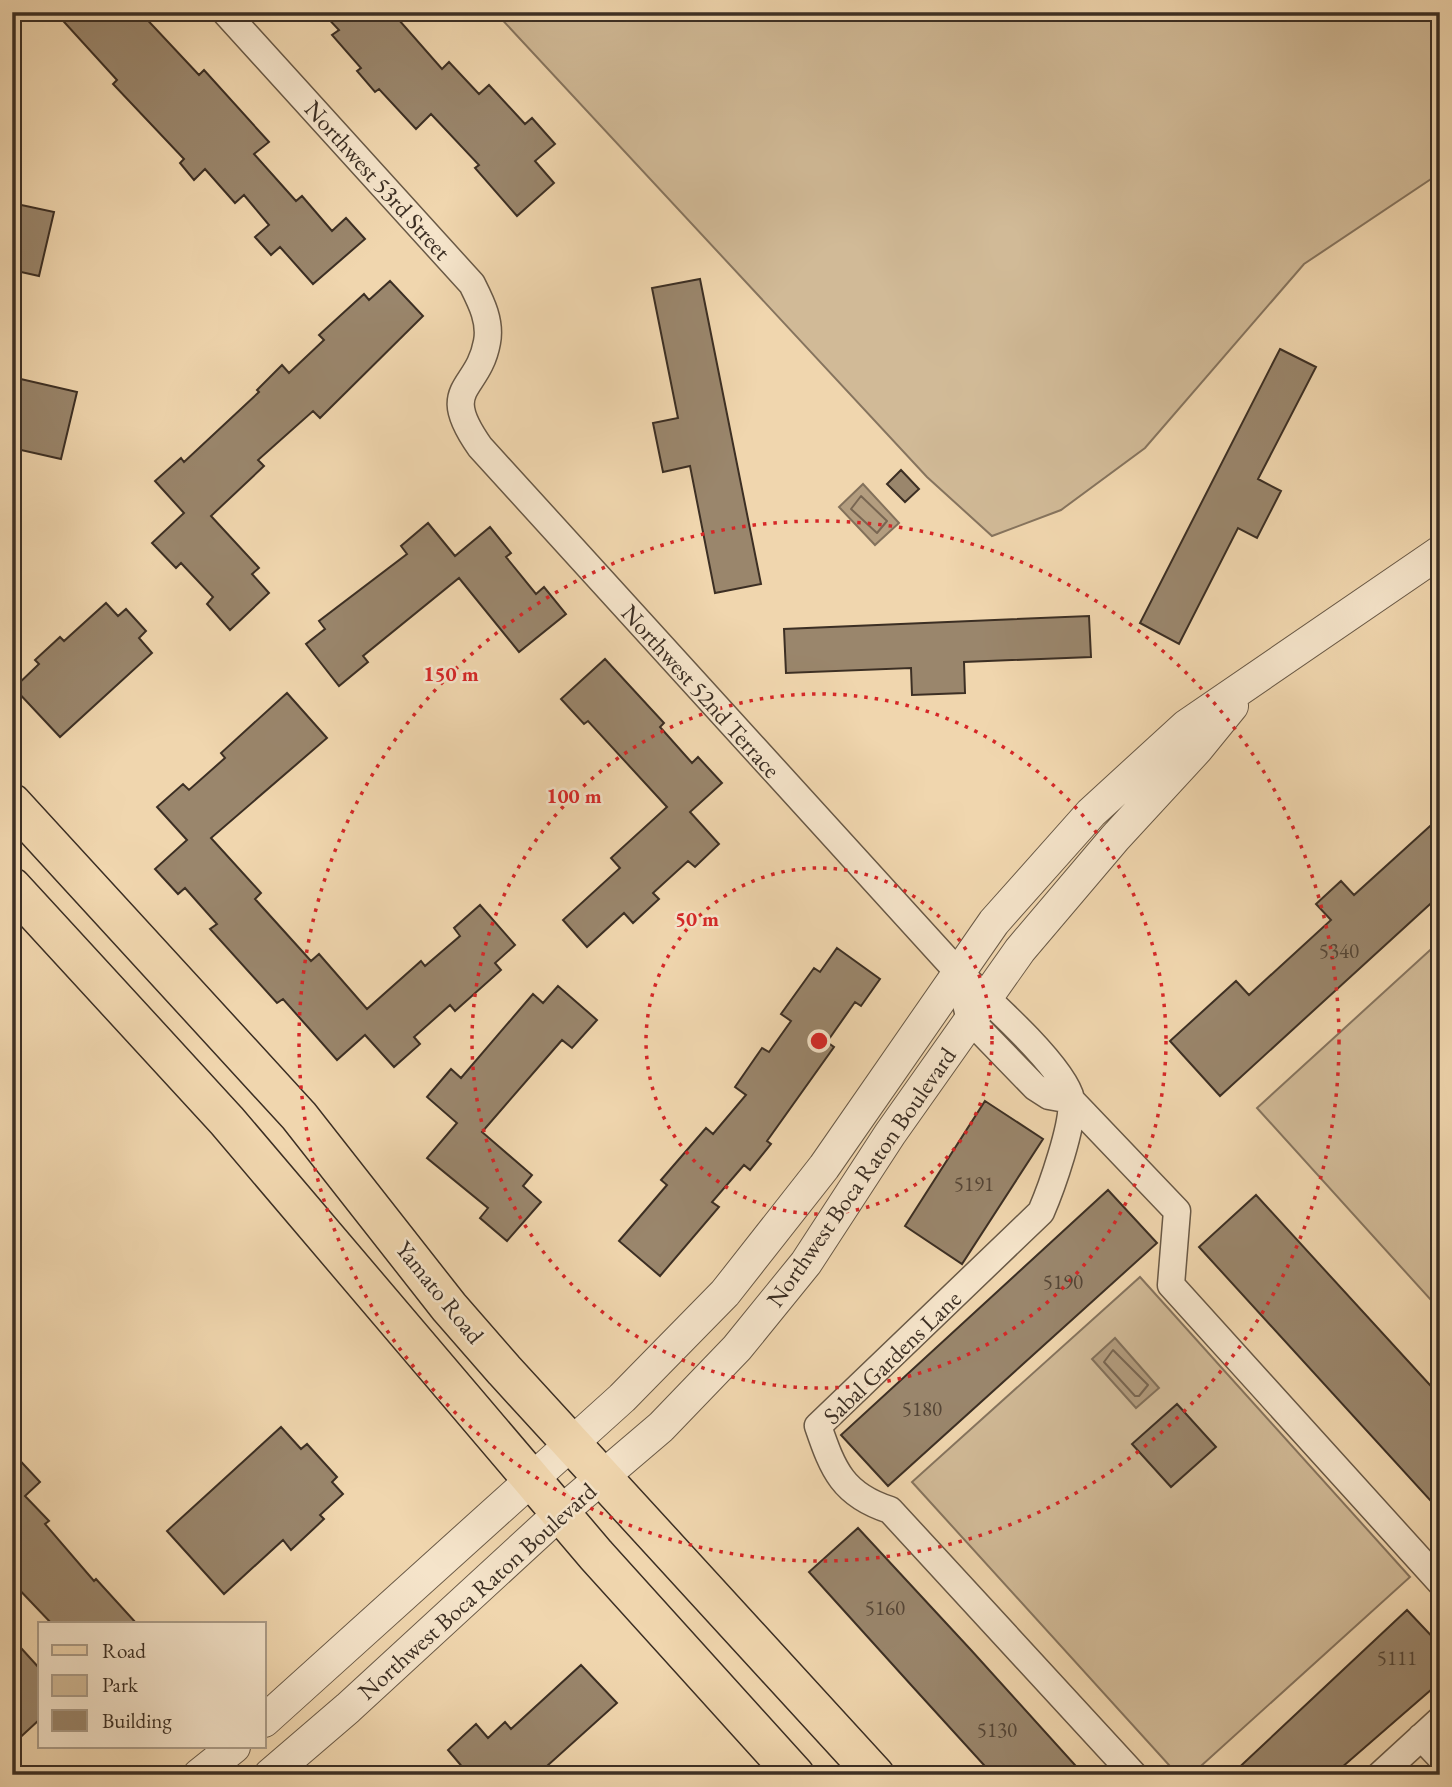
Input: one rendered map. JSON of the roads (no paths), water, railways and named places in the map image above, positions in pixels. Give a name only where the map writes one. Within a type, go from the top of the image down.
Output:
[{"type":"main road","name":"Yamato Road","points":[[12,803],[27,838],[299,1116],[449,1307],[875,1775]]},
{"type":"main road","name":"Yamato Road","points":[[12,886],[243,1139],[560,1513],[795,1775]]},
{"type":"main road","points":[[12,886],[63,896],[79,908],[249,1097],[299,1116]]},
{"type":"street","name":"Northwest 53rd Street","points":[[225,12],[472,284],[486,315],[487,342],[477,366]]},
{"type":"street","name":"Northwest 52nd Terrace","points":[[477,366],[464,386],[461,403],[466,427],[480,447],[957,971]]},
{"type":"street","name":"Northwest Boca Raton Boulevard","points":[[266,1719],[622,1398],[725,1293],[824,1167],[957,971],[1033,876],[1091,813],[1186,726],[1440,552]]},
{"type":"street","name":"Northwest Boca Raton Boulevard","points":[[270,1775],[348,1708],[697,1391],[779,1299],[1020,950],[1099,856],[1197,749],[1253,681]]},
{"type":"street","points":[[12,922],[22,923],[64,943]]},
{"type":"street","points":[[957,971],[978,1009],[1035,1087],[1049,1096],[1071,1100],[1177,1211],[1171,1285],[1434,1571]]},
{"type":"street","name":"Sabal Gardens Lane","points":[[1071,1100],[1058,1175],[1041,1212],[818,1426],[833,1469],[865,1502],[890,1510],[1134,1775]]},
{"type":"street","points":[[1380,1775],[1431,1729],[1440,1757]]},
{"type":"street","points":[[199,1775],[233,1748]]},
{"type":"water","points":[[863,484],[899,523],[875,545],[839,507]]},
{"type":"water","points":[[1115,1338],[1159,1388],[1136,1408],[1092,1359]]}]
